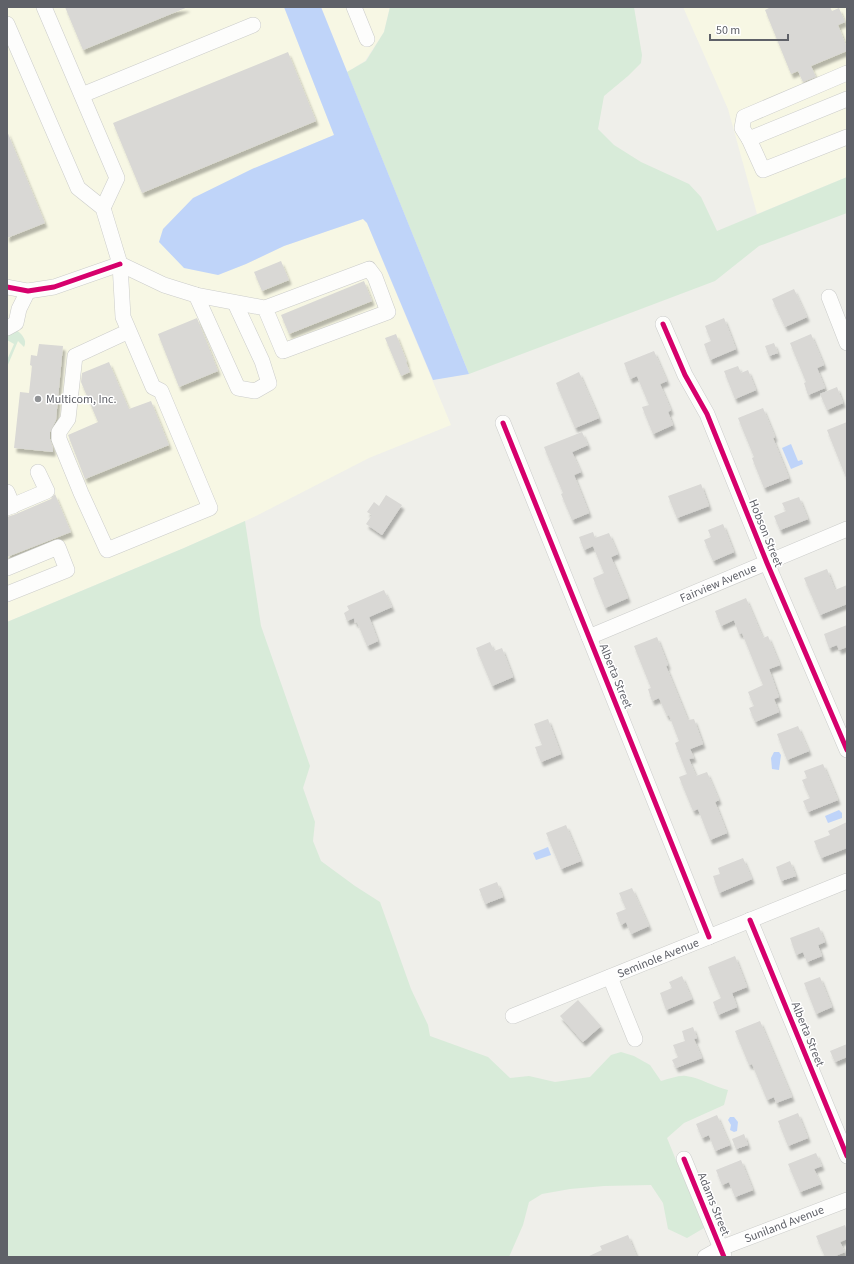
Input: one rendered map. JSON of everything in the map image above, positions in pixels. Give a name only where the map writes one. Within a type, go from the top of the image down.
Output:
[{"type":"street","points":[[44,7],[117,178],[103,208]]},
{"type":"street","points":[[354,7],[367,39]]},
{"type":"street","points":[[7,24],[78,188],[103,208],[120,264],[122,317],[153,387],[161,391],[210,508],[107,550],[81,493],[59,439],[58,432],[68,419],[75,356],[128,331]]},
{"type":"street","points":[[82,95],[253,25]]},
{"type":"street","points":[[847,73],[744,116],[742,128],[763,170],[847,137]]},
{"type":"street","points":[[748,139],[847,100]]},
{"type":"street","points":[[7,288],[28,291],[54,287],[120,264],[164,285],[196,295],[265,308],[369,269],[375,277],[388,312],[283,351],[265,308]]},
{"type":"street","points":[[7,328],[16,323],[19,309],[28,291]]},
{"type":"street","points":[[196,295],[238,388],[255,391],[269,383],[262,361],[235,303]]},
{"type":"street","points":[[829,297],[847,343]]},
{"type":"street","name":"Hobson Street","points":[[664,324],[685,375],[707,414],[767,562],[847,750]]},
{"type":"street","name":"Alberta Street","points":[[503,423],[709,937]]},
{"type":"street","points":[[7,492],[10,507],[47,491],[38,472]]},
{"type":"street","name":"Fairview Avenue","points":[[590,637],[847,529]]},
{"type":"street","points":[[7,568],[58,547],[67,570],[7,594]]},
{"type":"street","name":"Seminole Avenue","points":[[513,1016],[847,881]]},
{"type":"street","name":"Alberta Street","points":[[750,920],[847,1156]]},
{"type":"street","points":[[610,977],[635,1039]]},
{"type":"street","name":"Adams Street","points":[[684,1159],[722,1253]]},
{"type":"street","name":"Suniland Avenue","points":[[705,1257],[722,1253],[847,1200]]},
{"type":"shaded area","points":[[7,7],[284,7],[334,135],[252,169],[218,275],[284,246],[363,219],[367,223],[451,425],[369,458],[254,517],[7,622],[7,293],[75,275],[29,285],[7,282]]},
{"type":"shaded area","points":[[321,7],[390,7],[384,32],[365,61],[347,72]]},
{"type":"shaded area","points":[[390,7],[634,7],[642,55],[641,63],[604,96],[598,129],[614,145],[641,162],[689,184],[701,197],[717,231],[847,177],[847,213],[759,246],[715,281],[469,374],[347,72],[366,61],[384,32]]},
{"type":"shaded area","points":[[683,7],[847,7],[847,177],[757,214],[728,109]]},
{"type":"shaded area","points":[[15,329],[23,337],[25,344],[24,347],[18,341],[7,367],[7,360],[14,344],[7,340],[8,334]]},
{"type":"shaded area","points":[[245,521],[261,626],[310,766],[303,788],[315,822],[313,841],[321,861],[380,902],[411,989],[428,1025],[430,1036],[488,1057],[510,1078],[529,1076],[555,1082],[590,1077],[611,1055],[621,1052],[634,1056],[650,1065],[661,1081],[686,1076],[728,1090],[724,1105],[684,1123],[667,1138],[704,1228],[687,1238],[668,1229],[663,1203],[651,1185],[604,1186],[570,1189],[542,1194],[529,1202],[523,1225],[509,1257],[7,1257],[7,622]]},
{"type":"water","points":[[284,7],[321,7],[469,374],[433,380],[367,223],[363,219],[284,246],[218,275],[184,268],[159,242],[163,229],[193,198],[252,169],[334,135]]},
{"type":"water","points":[[791,444],[798,461],[802,460],[803,464],[791,469],[782,448]]},
{"type":"water","points":[[774,752],[779,752],[781,755],[779,770],[772,769],[771,758]]},
{"type":"water","points":[[839,810],[842,813],[842,818],[828,823],[825,816]]},
{"type":"water","points":[[548,847],[551,855],[536,860],[533,853]]},
{"type":"water","points":[[730,1117],[734,1117],[738,1122],[737,1131],[734,1132],[730,1130],[731,1125],[728,1120]]},
{"type":"building","points":[[65,7],[188,7],[83,50]]},
{"type":"building","points":[[771,7],[830,7],[832,11],[839,8],[845,22],[838,25],[847,51],[811,66],[816,77],[803,82],[798,71],[791,74],[765,10]]},
{"type":"building","points":[[288,52],[316,121],[142,193],[113,123]]},
{"type":"building","points":[[7,131],[45,223],[7,238]]},
{"type":"building","points":[[281,261],[289,280],[262,291],[254,272]]},
{"type":"building","points":[[364,281],[372,301],[289,334],[281,315]]},
{"type":"building","points":[[794,289],[807,317],[785,327],[772,299]]},
{"type":"building","points":[[197,318],[218,371],[179,387],[158,334]]},
{"type":"building","points":[[724,318],[736,349],[710,360],[704,344],[711,341],[705,326]]},
{"type":"building","points":[[396,334],[410,372],[401,376],[385,338]]},
{"type":"building","points":[[811,334],[824,365],[817,368],[825,388],[808,395],[804,383],[806,382],[790,343]]},
{"type":"building","points":[[774,343],[778,353],[769,356],[765,346]]},
{"type":"building","name":"Multicom, Inc.","points":[[39,344],[63,346],[56,420],[50,432],[53,452],[14,448],[20,392],[29,393],[32,366],[30,365],[31,355],[37,356]]},
{"type":"building","points":[[654,351],[667,381],[660,384],[671,410],[668,412],[673,425],[653,434],[642,407],[649,405],[637,376],[630,379],[624,363]]},
{"type":"building","points":[[109,362],[129,409],[151,401],[169,445],[85,479],[68,435],[98,422],[81,382],[82,373]]},
{"type":"building","points":[[738,366],[741,373],[748,370],[756,390],[735,399],[724,371]]},
{"type":"building","points":[[579,372],[599,418],[575,428],[556,383]]},
{"type":"building","points":[[837,387],[843,403],[827,410],[820,394]]},
{"type":"building","points":[[763,408],[789,478],[764,488],[752,458],[754,457],[738,418]]},
{"type":"building","points":[[847,422],[847,480],[827,430]]},
{"type":"building","points":[[582,432],[588,445],[572,452],[581,472],[574,475],[589,513],[572,520],[561,494],[563,493],[544,447]]},
{"type":"building","points":[[701,484],[709,506],[677,518],[668,496]]},
{"type":"building","points":[[55,494],[71,532],[7,557],[7,517],[51,499]]},
{"type":"building","points":[[386,495],[402,505],[382,535],[366,524],[372,515],[367,512],[374,502],[379,506]]},
{"type":"building","points":[[799,497],[808,519],[780,530],[774,516],[786,511],[782,503]]},
{"type":"building","points":[[723,524],[734,552],[713,561],[704,540],[711,537],[708,530]]},
{"type":"building","points":[[593,532],[595,538],[609,533],[618,554],[611,557],[628,598],[605,608],[593,578],[604,573],[593,546],[584,550],[579,537]]},
{"type":"building","points":[[827,569],[835,590],[847,585],[847,604],[820,615],[804,578]]},
{"type":"building","points":[[384,590],[392,607],[369,617],[378,641],[367,646],[357,622],[355,623],[354,618],[347,621],[344,613],[349,610],[347,606]]},
{"type":"building","points":[[746,598],[763,638],[768,636],[780,665],[769,669],[779,697],[774,699],[779,712],[755,722],[749,708],[754,706],[748,692],[763,685],[742,633],[739,634],[734,620],[721,626],[715,611]]},
{"type":"building","points":[[847,625],[847,647],[839,650],[837,645],[829,648],[824,634]]},
{"type":"building","points":[[657,637],[668,665],[666,666],[688,720],[694,719],[703,744],[690,749],[694,758],[689,759],[696,776],[707,772],[719,800],[715,802],[727,833],[710,840],[698,809],[693,811],[679,777],[687,774],[675,743],[679,741],[669,715],[667,716],[659,698],[652,701],[648,689],[651,688],[634,646]]},
{"type":"building","points":[[490,642],[494,651],[502,648],[513,677],[492,686],[476,648]]},
{"type":"building","points":[[548,719],[561,754],[541,762],[535,747],[542,745],[534,724]]},
{"type":"building","points":[[798,726],[809,751],[787,760],[777,734]]},
{"type":"building","points":[[823,764],[838,800],[808,812],[803,801],[810,798],[802,780],[807,778],[804,771]]},
{"type":"building","points":[[847,822],[847,848],[821,858],[814,841],[830,835],[828,831]]},
{"type":"building","points":[[566,825],[581,861],[561,869],[546,833]]},
{"type":"building","points":[[743,858],[752,879],[719,893],[713,876],[720,874],[718,868]]},
{"type":"building","points":[[790,861],[796,876],[781,881],[776,867]]},
{"type":"building","points":[[497,882],[503,897],[485,904],[479,889]]},
{"type":"building","points":[[632,888],[649,926],[631,934],[626,922],[621,925],[616,913],[626,909],[619,893]]},
{"type":"building","points":[[819,927],[825,942],[818,945],[822,956],[807,962],[803,952],[796,955],[790,938]]},
{"type":"building","points":[[735,956],[747,987],[732,993],[737,1007],[718,1015],[713,1002],[721,998],[708,967]]},
{"type":"building","points":[[682,976],[692,999],[666,1010],[660,993],[672,988],[669,982]]},
{"type":"building","points":[[820,977],[832,1007],[816,1014],[804,983]]},
{"type":"building","points":[[578,1000],[601,1026],[583,1042],[560,1016]]},
{"type":"building","points":[[760,1021],[792,1097],[776,1103],[774,1097],[767,1100],[752,1064],[749,1065],[735,1031]]},
{"type":"building","points":[[693,1027],[697,1038],[694,1039],[702,1058],[676,1068],[672,1060],[678,1057],[673,1045],[685,1041],[682,1031]]},
{"type":"building","points":[[847,1044],[847,1057],[835,1062],[830,1051]]},
{"type":"building","points":[[798,1113],[808,1138],[788,1146],[778,1121]]},
{"type":"building","points":[[717,1115],[730,1145],[715,1151],[709,1135],[702,1138],[696,1124]]},
{"type":"building","points":[[744,1134],[748,1145],[736,1149],[732,1139]]},
{"type":"building","points":[[816,1153],[822,1166],[814,1169],[821,1184],[800,1192],[788,1164]]},
{"type":"building","points":[[741,1160],[753,1190],[735,1197],[729,1182],[722,1185],[716,1170]]},
{"type":"building","points":[[845,1225],[847,1239],[840,1242],[845,1252],[833,1257],[825,1257],[816,1236]]},
{"type":"building","points":[[628,1235],[637,1257],[587,1257],[602,1250],[600,1246]]},
{"type":"cycle path","points":[[7,287],[28,291],[54,287],[120,264]]},
{"type":"cycle path","points":[[663,324],[685,375],[707,414],[767,563],[847,750]]},
{"type":"cycle path","points":[[503,423],[709,937]]},
{"type":"cycle path","points":[[750,920],[847,1156]]},
{"type":"cycle path","points":[[684,1159],[724,1257]]},
{"type":"place","name":"Multicom, Inc.","points":[[38,399]]}]
